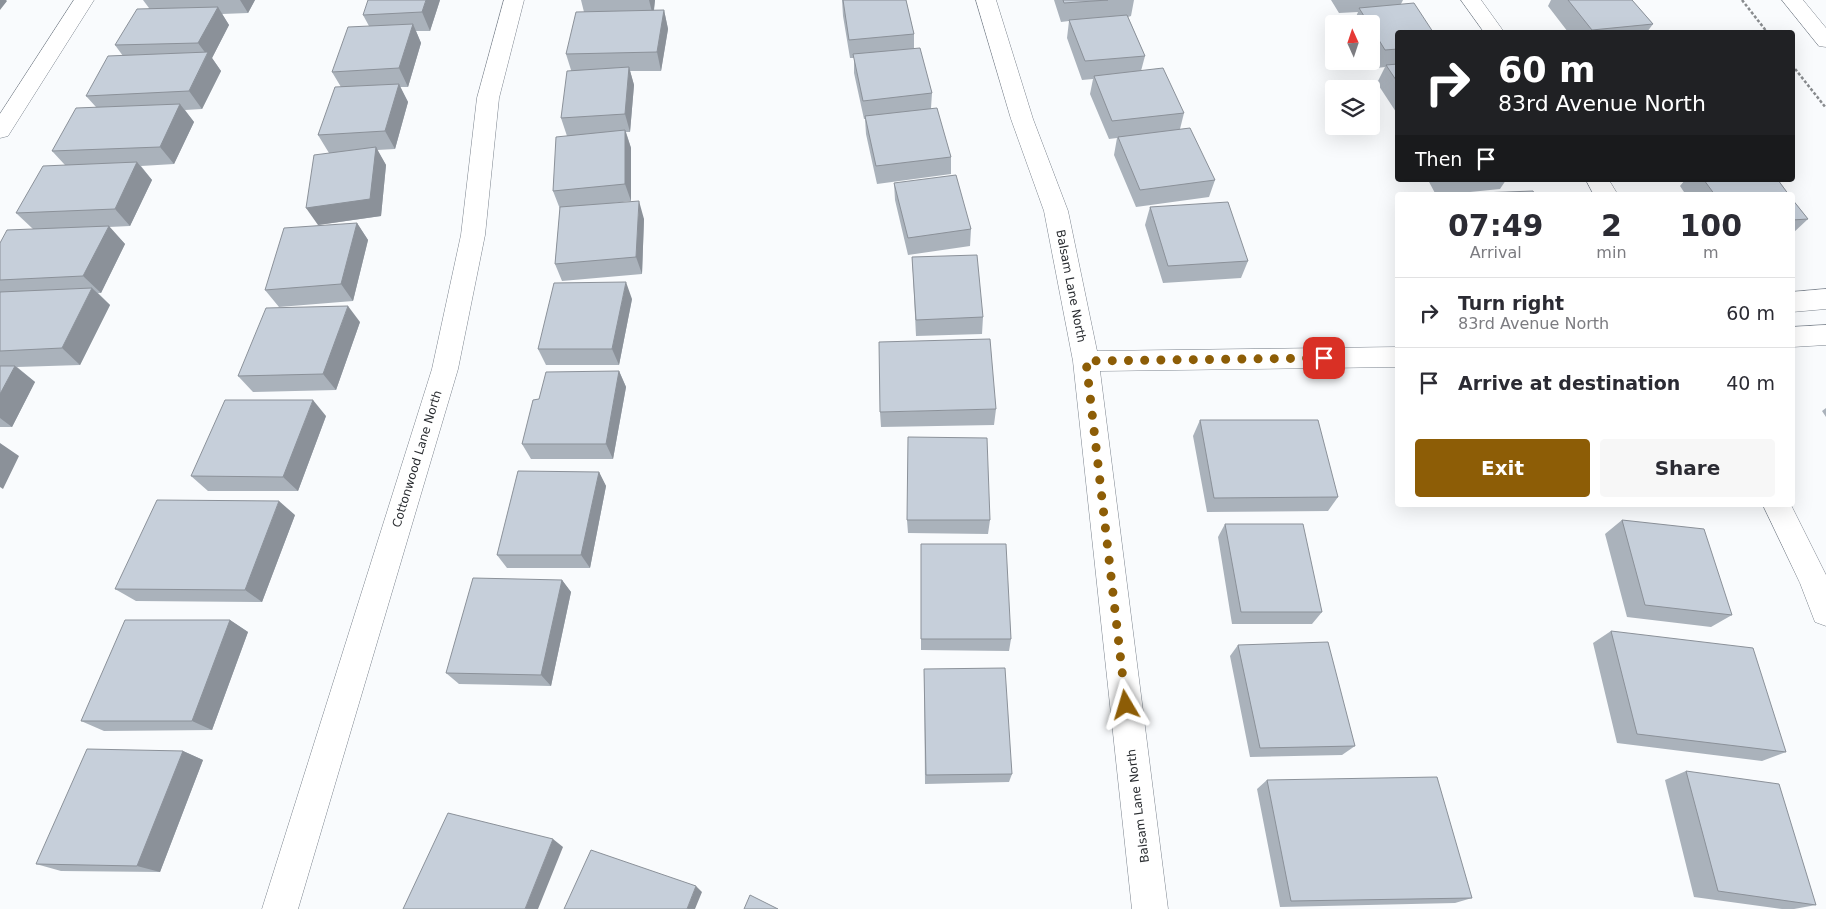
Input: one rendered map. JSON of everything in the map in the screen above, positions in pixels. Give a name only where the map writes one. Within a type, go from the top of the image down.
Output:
[{"type":"street","points":[[0,131],[84,0]]},
{"type":"street","name":"Cottonwood Lane North","points":[[280,909],[445,369],[473,236],[488,98],[514,0]]},
{"type":"street","name":"Balsam Lane North","points":[[986,0],[1022,119],[1056,210],[1086,361],[1150,909]]},
{"type":"street","points":[[1471,0],[1493,30]]},
{"type":"street","points":[[1792,0],[1826,41]]},
{"type":"street","points":[[1795,302],[1826,299]]},
{"type":"street","points":[[1795,337],[1826,335]]},
{"type":"street","points":[[1086,361],[1395,356]]},
{"type":"street","points":[[1778,507],[1814,581],[1826,612]]},
{"type":"path","points":[[1742,0],[1765,30]]},
{"type":"path","points":[[1795,69],[1826,108]]},
{"type":"building","points":[[368,0],[426,0],[422,12],[363,15]]},
{"type":"building","points":[[843,0],[906,0],[914,34],[849,40]]},
{"type":"building","points":[[1063,0],[1108,0],[1064,3]]},
{"type":"building","points":[[1568,0],[1632,0],[1653,24],[1592,30]]},
{"type":"building","points":[[1414,3],[1432,30],[1395,30],[1395,49],[1385,50],[1380,42],[1380,15],[1363,15],[1359,8]]},
{"type":"building","points":[[218,7],[198,43],[115,45],[137,9]]},
{"type":"building","points":[[664,10],[657,52],[566,54],[576,12]]},
{"type":"building","points":[[1127,15],[1145,56],[1085,61],[1069,20]]},
{"type":"building","points":[[413,24],[399,68],[332,72],[348,27]]},
{"type":"building","points":[[920,48],[932,93],[863,101],[853,54]]},
{"type":"building","points":[[208,52],[189,91],[86,96],[108,56]]},
{"type":"building","points":[[1395,64],[1395,78],[1386,65]]},
{"type":"building","points":[[629,67],[625,114],[561,118],[567,71]]},
{"type":"building","points":[[1163,68],[1184,113],[1112,121],[1094,76]]},
{"type":"building","points":[[399,84],[385,131],[318,135],[335,87]]},
{"type":"building","points":[[180,104],[160,147],[52,151],[76,108]]},
{"type":"building","points":[[937,108],[951,157],[876,166],[865,116]]},
{"type":"building","points":[[1190,128],[1215,180],[1140,190],[1118,137]]},
{"type":"building","points":[[625,130],[625,184],[553,191],[556,137]]},
{"type":"building","points":[[376,147],[370,199],[306,208],[314,155]]},
{"type":"building","points":[[137,162],[115,209],[16,213],[43,166]]},
{"type":"building","points":[[956,175],[971,229],[908,238],[894,183]]},
{"type":"building","points":[[1705,182],[1779,182],[1787,192],[1713,192]]},
{"type":"building","points":[[639,201],[636,257],[555,264],[560,207]]},
{"type":"building","points":[[1228,202],[1248,261],[1168,266],[1150,207]]},
{"type":"building","points":[[1795,203],[1808,219],[1795,220]]},
{"type":"building","points":[[357,223],[341,284],[265,290],[284,228]]},
{"type":"building","points":[[109,226],[83,276],[0,280],[0,243],[7,230]]},
{"type":"building","points":[[977,255],[983,317],[916,320],[912,257]]},
{"type":"building","points":[[626,282],[612,349],[538,349],[554,283]]},
{"type":"building","points":[[92,288],[62,348],[0,351],[0,292]]},
{"type":"building","points":[[348,306],[323,374],[238,376],[266,308]]},
{"type":"building","points":[[990,339],[996,409],[880,412],[879,342]]},
{"type":"building","points":[[0,366],[15,366],[0,394]]},
{"type":"building","points":[[619,371],[606,444],[522,444],[533,400],[539,399],[546,372]]},
{"type":"building","points":[[225,400],[313,400],[283,477],[191,476]]},
{"type":"building","points":[[1200,420],[1318,420],[1338,497],[1214,498]]},
{"type":"building","points":[[908,437],[987,438],[990,520],[907,520]]},
{"type":"building","points":[[518,471],[599,472],[581,555],[497,555]]},
{"type":"building","points":[[157,500],[279,501],[245,590],[115,589]]},
{"type":"building","points":[[1622,520],[1704,529],[1732,615],[1645,605]]},
{"type":"building","points":[[1225,524],[1303,524],[1322,612],[1241,612]]},
{"type":"building","points":[[921,544],[1006,544],[1011,639],[921,639]]},
{"type":"building","points":[[473,578],[562,580],[541,675],[446,673]]},
{"type":"building","points":[[125,620],[230,620],[192,721],[81,721]]},
{"type":"building","points":[[1611,631],[1753,648],[1786,752],[1637,734]]},
{"type":"building","points":[[1328,642],[1355,746],[1260,748],[1238,645]]},
{"type":"building","points":[[1005,668],[1012,774],[926,775],[924,669]]},
{"type":"building","points":[[87,749],[183,751],[137,866],[36,864]]},
{"type":"building","points":[[1686,771],[1779,784],[1816,905],[1718,891]]},
{"type":"building","points":[[1437,777],[1472,898],[1291,901],[1267,780]]},
{"type":"building","points":[[448,813],[553,839],[525,909],[403,909]]},
{"type":"building","points":[[591,850],[696,886],[687,909],[564,909]]},
{"type":"building","points":[[750,895],[778,909],[744,909]]},
{"type":"route","points":[[1126,705],[1086,361],[1324,358]]}]
